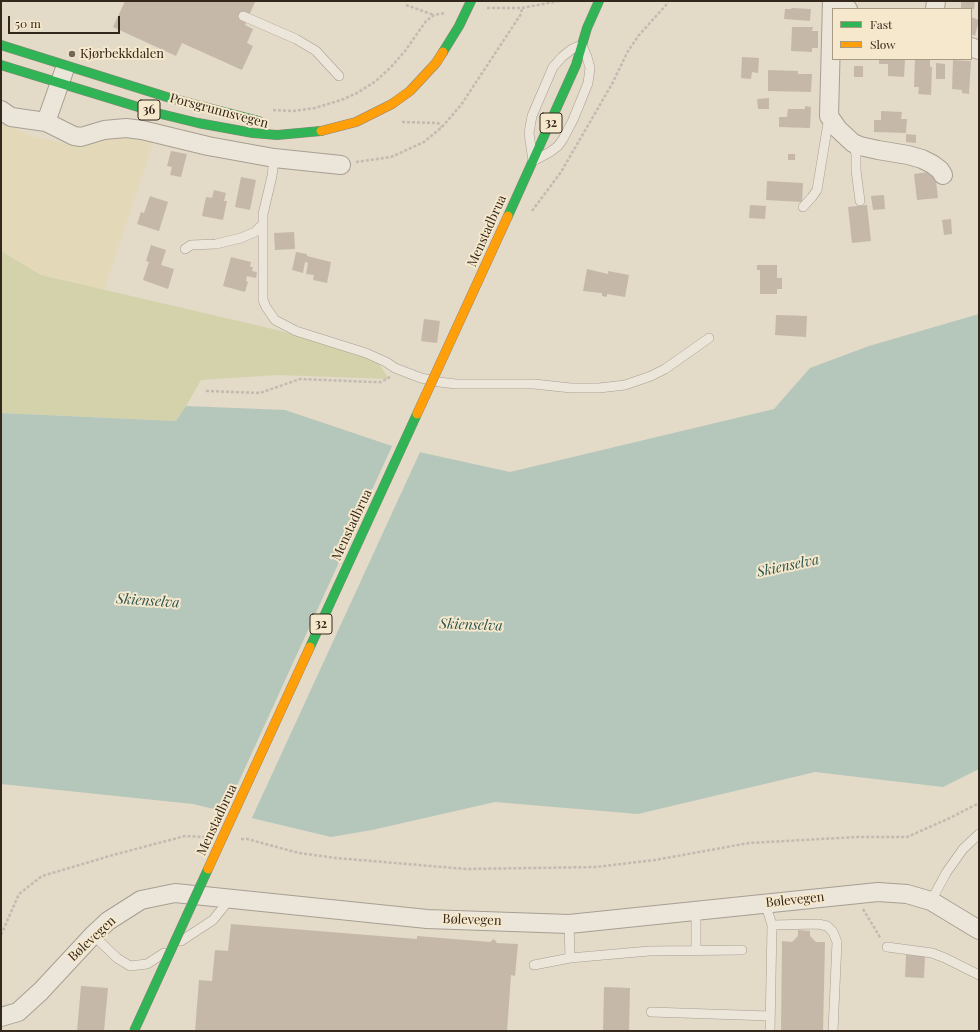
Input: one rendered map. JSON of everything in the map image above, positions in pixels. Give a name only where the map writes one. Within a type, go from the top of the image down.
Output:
[{"type":"main road","name":"Menstadbrua","points":[[587,28],[591,1]]},
{"type":"main road","name":"Menstadbrua","points":[[134,1031],[574,71],[587,28],[599,1]]},
{"type":"main road","name":"Porsgrunnsvegen","points":[[1,65],[161,114],[226,128],[277,135],[319,131],[356,122],[392,104],[404,95],[423,78],[436,63],[459,26],[470,2]]},
{"type":"main road","name":"Porsgrunnsvegen","points":[[1,45],[170,98],[301,132]]},
{"type":"street","points":[[846,8],[832,1],[829,116],[838,129],[853,143],[860,146],[922,159],[940,170],[943,175]]},
{"type":"street","points":[[46,122],[66,66]]},
{"type":"street","points":[[1,110],[11,117],[46,122],[74,136],[81,137],[104,130],[126,128],[142,130],[208,146],[274,158],[340,165]]},
{"type":"street","name":"Bølevegen","points":[[1,1017],[18,1012],[41,991],[108,921],[141,900],[175,893],[427,919],[569,924],[878,892],[907,894],[931,901],[979,930]]},
{"type":"lane","points":[[243,16],[296,39],[316,51],[339,76]]},
{"type":"lane","points":[[582,45],[588,56],[590,68],[588,83],[573,120],[564,139],[558,146],[533,161],[529,133],[532,116],[553,67],[562,57],[582,45]]},
{"type":"lane","points":[[803,207],[812,198],[817,190],[829,116]]},
{"type":"lane","points":[[853,143],[856,154],[856,170],[860,201]]},
{"type":"lane","points":[[274,158],[272,176],[263,214],[264,300],[266,307],[275,320],[296,331],[366,353],[395,368],[421,378],[439,382],[456,384],[534,384],[571,388],[599,388],[625,385],[651,376],[665,369],[708,338]]},
{"type":"lane","points":[[185,249],[191,245],[216,244],[241,238],[255,232],[263,224]]},
{"type":"lane","points":[[931,901],[946,872],[962,849],[979,834]]},
{"type":"lane","points":[[93,935],[124,963],[130,966],[147,964],[213,920],[230,899]]},
{"type":"lane","points":[[765,903],[772,925],[770,1031]]},
{"type":"lane","points":[[696,910],[696,950]]},
{"type":"lane","points":[[569,924],[570,958]]},
{"type":"lane","points":[[772,925],[818,924],[827,926],[834,932],[837,942],[833,1031]]},
{"type":"lane","points":[[887,947],[932,953],[979,975]]},
{"type":"lane","points":[[534,965],[570,958],[649,951],[742,950]]},
{"type":"lane","points":[[651,1012],[770,1016]]},
{"type":"path","points":[[483,8],[522,8],[559,1]]},
{"type":"path","points":[[530,214],[561,172],[612,84],[628,51],[639,35],[668,1]]},
{"type":"path","points":[[406,5],[434,15]]},
{"type":"path","points":[[340,165],[391,157],[424,142],[442,127],[462,105],[520,14],[522,8]]},
{"type":"path","points":[[267,109],[292,111],[315,108],[344,99],[357,93],[376,81],[391,67],[406,51],[426,21],[434,15],[451,12]]},
{"type":"path","points":[[402,122],[438,123],[442,127]]},
{"type":"path","points":[[206,391],[260,393],[300,378],[381,382],[389,378],[395,368]]},
{"type":"path","points":[[239,838],[299,853],[336,858],[458,868],[596,867],[655,860],[749,843],[857,837],[907,837],[979,803]]},
{"type":"path","points":[[1,935],[19,894],[42,876],[185,836],[208,837]]},
{"type":"path","points":[[857,894],[862,907],[887,947]]},
{"type":"shaded area","points":[[1,122],[31,136],[83,147],[106,135],[124,132],[154,140],[104,290],[41,275],[1,251]]},
{"type":"green space","points":[[1,251],[41,275],[277,330],[376,359],[389,379],[278,375],[201,380],[176,421],[1,413]]},
{"type":"water","name":"Skienselva","points":[[979,314],[979,769],[943,787],[815,772],[638,814],[495,802],[372,830],[331,837],[193,804],[1,784],[1,413],[176,421],[186,406],[285,410],[392,446],[510,472],[774,409],[810,368],[869,346]]},
{"type":"pier","points":[[393,444],[421,450],[251,820],[224,814]]},
{"type":"building","points":[[125,1],[255,2],[245,25],[253,29],[247,43],[253,46],[242,70],[182,43],[176,56],[113,27]]},
{"type":"building","points":[[961,1],[975,1],[974,9],[961,8]]},
{"type":"building","points":[[785,9],[811,9],[810,21],[784,19]]},
{"type":"building","points":[[972,17],[979,20],[975,36],[972,34]]},
{"type":"building","points":[[792,27],[813,27],[812,31],[818,31],[818,48],[812,48],[812,52],[791,51]]},
{"type":"building","points":[[742,57],[759,58],[758,73],[752,72],[751,79],[741,78]]},
{"type":"building","points":[[879,60],[905,60],[904,77],[888,76],[888,64],[879,64]]},
{"type":"building","points":[[915,60],[930,60],[930,67],[932,67],[931,95],[918,94],[919,87],[914,87]]},
{"type":"building","points":[[953,60],[971,61],[969,94],[962,93],[962,90],[952,89]]},
{"type":"building","points":[[936,63],[945,64],[945,79],[936,79]]},
{"type":"building","points":[[854,66],[863,66],[863,77],[854,77]]},
{"type":"building","points":[[768,70],[798,71],[798,74],[812,74],[811,92],[768,91]]},
{"type":"building","points":[[769,98],[769,109],[758,109],[757,99]]},
{"type":"building","points":[[805,106],[811,107],[810,128],[779,127],[779,117],[787,117],[788,109],[805,109]]},
{"type":"building","points":[[881,111],[902,112],[901,119],[907,119],[906,133],[874,132],[874,120],[881,120]]},
{"type":"building","points":[[906,134],[916,135],[916,143],[906,142]]},
{"type":"building","points":[[171,151],[187,154],[181,177],[170,175],[172,167],[167,166]]},
{"type":"building","points":[[788,154],[795,154],[795,160],[788,160]]},
{"type":"building","points":[[935,171],[938,198],[917,200],[914,174]]},
{"type":"building","points":[[241,177],[256,180],[250,210],[235,207]]},
{"type":"building","points":[[767,181],[803,183],[802,202],[766,200]]},
{"type":"building","points":[[214,190],[226,193],[224,201],[227,201],[223,220],[202,216],[206,197],[212,198]]},
{"type":"building","points":[[884,195],[885,209],[873,210],[871,196]]},
{"type":"building","points":[[150,196],[168,202],[159,231],[137,224],[141,212],[144,213]]},
{"type":"building","points":[[750,205],[766,206],[765,219],[749,218]]},
{"type":"building","points":[[867,205],[871,241],[852,243],[848,207]]},
{"type":"building","points":[[951,219],[952,234],[944,235],[942,220]]},
{"type":"building","points":[[294,232],[295,249],[275,250],[274,233]]},
{"type":"building","points":[[151,245],[166,250],[161,265],[174,269],[168,289],[143,280],[149,262],[146,261]]},
{"type":"building","points":[[296,252],[331,262],[327,283],[313,280],[314,275],[306,274],[308,263],[305,262],[303,273],[292,270]]},
{"type":"building","points":[[231,257],[251,262],[250,267],[253,267],[252,271],[257,272],[256,278],[247,276],[246,281],[248,282],[245,292],[223,286]]},
{"type":"building","points":[[757,265],[777,265],[777,278],[782,278],[782,289],[777,289],[777,294],[760,294],[760,270],[757,270]]},
{"type":"building","points":[[587,269],[608,274],[608,271],[629,275],[625,297],[607,294],[607,297],[602,296],[602,293],[583,291]]},
{"type":"building","points":[[776,315],[807,316],[806,337],[775,335]]},
{"type":"building","points":[[424,319],[440,321],[437,343],[421,341]]},
{"type":"building","points":[[231,924],[417,939],[417,936],[490,942],[494,939],[497,943],[518,944],[515,976],[511,975],[507,1031],[195,1031],[199,980],[212,981],[215,950],[228,951]]},
{"type":"building","points":[[798,930],[810,931],[810,936],[816,942],[825,942],[823,1031],[781,1031],[782,941],[792,942],[798,936]]},
{"type":"building","points":[[906,955],[925,956],[924,978],[905,977]]},
{"type":"building","points":[[81,986],[108,988],[104,1031],[77,1031]]},
{"type":"building","points":[[604,987],[630,988],[629,1031],[603,1031]]},
{"type":"traffic: fast","points":[[443,52],[459,26],[471,1]]},
{"type":"traffic: fast","points":[[508,216],[576,65],[587,28],[599,1]]},
{"type":"traffic: fast","points":[[1,45],[170,98],[259,121]]},
{"type":"traffic: fast","points":[[1,65],[161,114],[198,123],[253,133],[277,135],[321,131]]},
{"type":"traffic: fast","points":[[310,647],[417,414]]},
{"type":"traffic: fast","points":[[134,1031],[208,869]]},
{"type":"traffic: slow","points":[[321,131],[356,122],[392,104],[410,91],[436,63],[443,52]]},
{"type":"traffic: slow","points":[[417,414],[508,216]]},
{"type":"traffic: slow","points":[[208,869],[310,647]]},
{"type":"place","name":"Kjørbekkdalen","points":[[72,54]]}]
